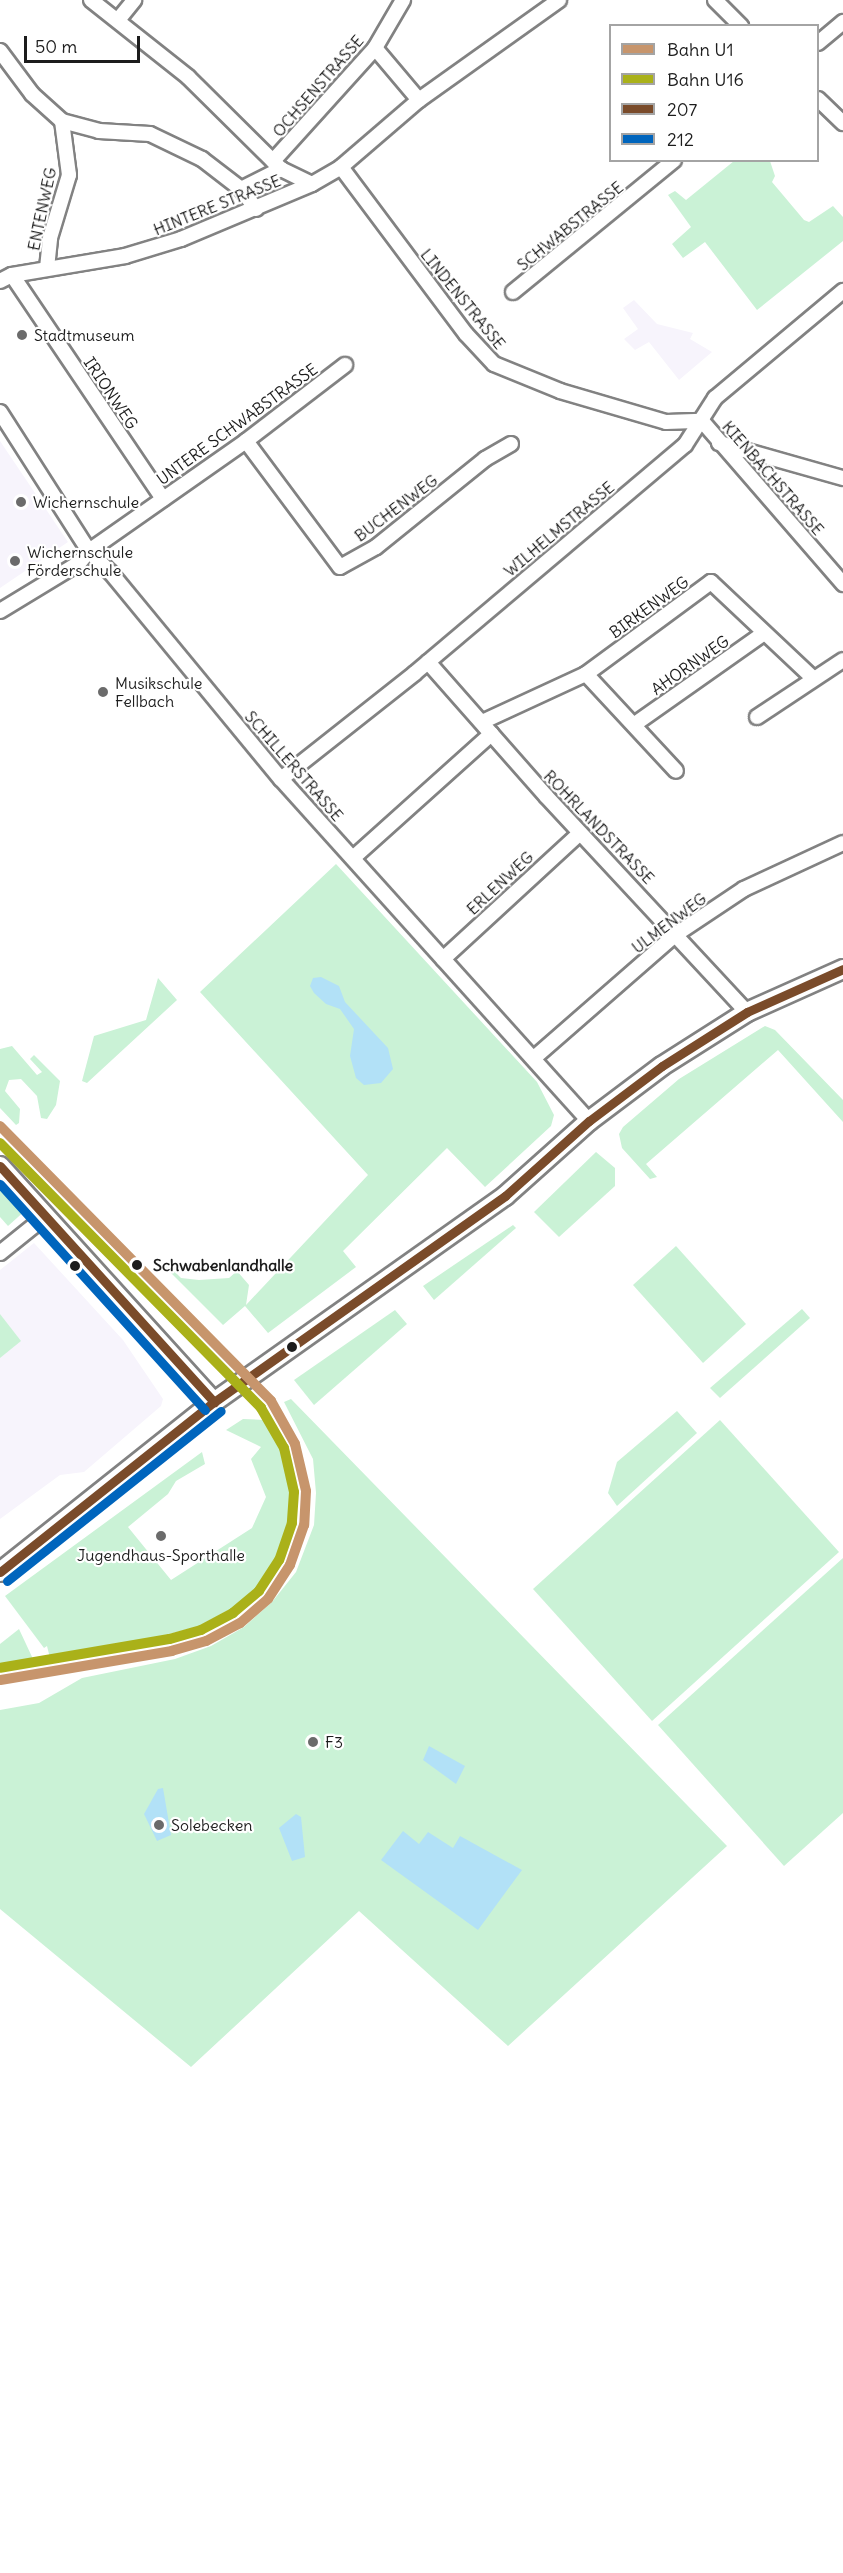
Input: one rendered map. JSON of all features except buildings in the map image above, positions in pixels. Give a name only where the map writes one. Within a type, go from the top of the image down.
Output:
[{"type":"main road","points":[[0,1572],[214,1402],[504,1196],[589,1121],[662,1066],[747,1012],[843,969]]},
{"type":"main road","points":[[0,1166],[214,1402]]},
{"type":"street","points":[[92,0],[188,77],[277,165],[312,184]]},
{"type":"street","points":[[118,20],[134,0]]},
{"type":"street","name":"OCHSENSTRASSE","points":[[277,165],[375,48],[403,0]]},
{"type":"street","name":"HINTERE STRASSE","points":[[6,278],[47,268],[125,256],[181,239],[312,184],[341,167],[419,100],[559,0]]},
{"type":"street","points":[[715,0],[739,24]]},
{"type":"street","points":[[819,42],[843,22]]},
{"type":"street","points":[[375,48],[419,100]]},
{"type":"street","points":[[0,51],[32,94],[62,121],[99,131],[150,134],[202,159],[241,189],[256,209]]},
{"type":"street","points":[[819,100],[843,123]]},
{"type":"street","name":"ENTENWEG","points":[[47,268],[50,238],[69,175],[62,121]]},
{"type":"street","name":"SCHWABSTRASSE","points":[[513,292],[672,162]]},
{"type":"street","name":"HINTERE STRASSE","points":[[241,189],[277,165]]},
{"type":"street","name":"LINDENSTRASSE","points":[[341,167],[479,349],[507,371],[560,391],[666,422],[702,421]]},
{"type":"street","name":"IRIONWEG","points":[[6,278],[163,500]]},
{"type":"street","name":"WILHELMSTRASSE","points":[[281,779],[428,662],[685,444],[715,398],[843,291]]},
{"type":"street","name":"UNTERE SCHWABSTRASSE","points":[[0,611],[79,563],[89,551],[246,441],[345,365]]},
{"type":"street","name":"SCHILLERSTRASSE","points":[[0,412],[89,551],[126,590],[281,779],[589,1121]]},
{"type":"street","name":"KIENBACHSTRASSE","points":[[702,421],[843,584]]},
{"type":"street","name":"BUCHENWEG","points":[[246,441],[340,567],[376,547],[485,459],[511,444]]},
{"type":"street","points":[[719,443],[843,478]]},
{"type":"street","name":"BIRKENWEG","points":[[353,858],[487,728],[586,674],[711,582],[813,678]]},
{"type":"street","name":"AHORNWEG","points":[[634,724],[764,633]]},
{"type":"street","points":[[757,717],[843,660]]},
{"type":"street","name":"ROHRLANDSTRASSE","points":[[428,662],[580,833],[747,1012]]},
{"type":"street","points":[[586,674],[676,771]]},
{"type":"street","name":"ERLENWEG","points":[[443,959],[580,833]]},
{"type":"street","name":"ULMENWEG","points":[[534,1058],[675,935],[744,889],[843,843]]},
{"type":"street","points":[[0,1253],[46,1216]]},
{"type":"shaded area","points":[[634,300],[657,324],[693,333],[690,339],[712,352],[679,380],[649,342],[635,350],[624,339],[638,329],[623,308]]},
{"type":"shaded area","name":"Wichernschule","points":[[0,441],[68,542],[0,588]]},
{"type":"shaded area","points":[[34,1243],[123,1340],[163,1399],[161,1406],[84,1472],[60,1475],[0,1519],[0,1270]]},
{"type":"green space","points":[[733,162],[770,162],[775,176],[772,182],[804,220],[809,222],[833,206],[843,217],[843,241],[757,310],[705,242],[683,258],[672,244],[691,227],[668,195],[675,191],[686,200]]},
{"type":"green space","points":[[336,864],[537,1082],[554,1115],[551,1126],[485,1187],[447,1148],[343,1251],[356,1267],[268,1333],[245,1306],[223,1325],[165,1267],[168,1265],[181,1278],[199,1280],[229,1278],[237,1271],[249,1285],[246,1305],[368,1175],[200,992]]},
{"type":"green space","points":[[158,978],[177,1000],[87,1083],[82,1081],[94,1036],[146,1020]]},
{"type":"green space","points":[[765,1026],[775,1030],[843,1100],[843,1122],[778,1050],[646,1164],[657,1177],[650,1179],[622,1148],[619,1134],[623,1127],[679,1079]]},
{"type":"green space","points":[[12,1046],[37,1075],[42,1072],[30,1059],[34,1055],[60,1081],[56,1105],[47,1119],[41,1118],[37,1096],[21,1079],[9,1080],[5,1091],[20,1109],[19,1123],[16,1125],[0,1108],[0,1049]]},
{"type":"green space","points":[[596,1152],[615,1168],[615,1186],[559,1237],[534,1212]]},
{"type":"green space","points":[[0,1178],[27,1209],[8,1226],[0,1217]]},
{"type":"green space","points":[[513,1225],[516,1228],[434,1300],[423,1286]]},
{"type":"green space","points":[[676,1246],[746,1324],[703,1363],[633,1285]]},
{"type":"green space","points":[[802,1309],[810,1318],[720,1398],[710,1388]]},
{"type":"green space","points":[[395,1310],[407,1324],[314,1405],[294,1380]]},
{"type":"green space","points":[[0,1314],[21,1341],[0,1358]]},
{"type":"green space","name":"F3","points":[[291,1399],[727,1846],[508,2046],[359,1911],[191,2067],[0,1909],[0,1710],[39,1703],[82,1678],[175,1659],[211,1646],[244,1627],[272,1602],[296,1572],[314,1525],[316,1493],[313,1459],[284,1402]]},
{"type":"green space","points":[[677,1411],[697,1433],[617,1506],[608,1493],[617,1462]]},
{"type":"green space","points":[[243,1419],[265,1420],[268,1424],[278,1441],[289,1487],[291,1504],[283,1543],[266,1578],[238,1605],[199,1626],[126,1646],[50,1658],[47,1646],[44,1648],[5,1596],[202,1452],[205,1464],[176,1481],[168,1494],[128,1527],[171,1580],[252,1528],[266,1497],[251,1459],[261,1447],[226,1430]]},
{"type":"green space","points":[[720,1420],[839,1552],[652,1721],[533,1589]]},
{"type":"green space","points":[[843,1558],[843,1813],[784,1866],[658,1725]]},
{"type":"green space","points":[[19,1629],[33,1659],[0,1666],[0,1644]]},
{"type":"water","points":[[321,977],[339,986],[345,1002],[388,1048],[393,1069],[381,1083],[364,1085],[356,1078],[350,1056],[354,1029],[340,1009],[326,1004],[314,993],[310,986],[313,978]]},
{"type":"water","points":[[429,1746],[465,1766],[456,1784],[423,1760]]},
{"type":"water","name":"Solebecken","points":[[163,1788],[171,1835],[157,1841],[144,1814],[158,1789]]},
{"type":"water","points":[[296,1814],[301,1817],[305,1857],[292,1861],[279,1828]]},
{"type":"water","points":[[403,1831],[419,1844],[428,1832],[453,1848],[460,1836],[522,1870],[478,1930],[381,1860]]},
{"type":"rail line","name":"U1","points":[[0,1126],[271,1401],[295,1444],[306,1491],[304,1525],[290,1565],[268,1599],[240,1623],[206,1641],[172,1651],[0,1680]]},
{"type":"rail line","name":"U16","points":[[0,1143],[261,1408],[284,1448],[294,1492],[292,1523],[279,1560],[259,1591],[233,1613],[201,1630],[169,1639],[0,1668]]},
{"type":"transit line","name":"207","points":[[0,1572],[214,1402],[505,1196],[589,1121],[662,1066],[747,1012],[843,969]]},
{"type":"transit line","name":"207","points":[[0,1166],[214,1402]]},
{"type":"transit line","name":"212","points":[[0,1184],[205,1410]]},
{"type":"transit line","name":"212","points":[[7,1581],[221,1411]]},
{"type":"place","name":"Stadtmuseum","points":[[22,335]]},
{"type":"place","name":"Wichernschule","points":[[21,502]]},
{"type":"place","name":"Wichernschule Förderschule","points":[[15,561]]},
{"type":"place","name":"Musikschule Fellbach","points":[[103,692]]},
{"type":"place","name":"Schwabenlandhalle","points":[[137,1265]]},
{"type":"place","name":"Jugendhaus-Sporthalle","points":[[161,1536]]},
{"type":"place","name":"F3","points":[[313,1742]]},
{"type":"place","name":"Solebecken","points":[[159,1825]]}]
